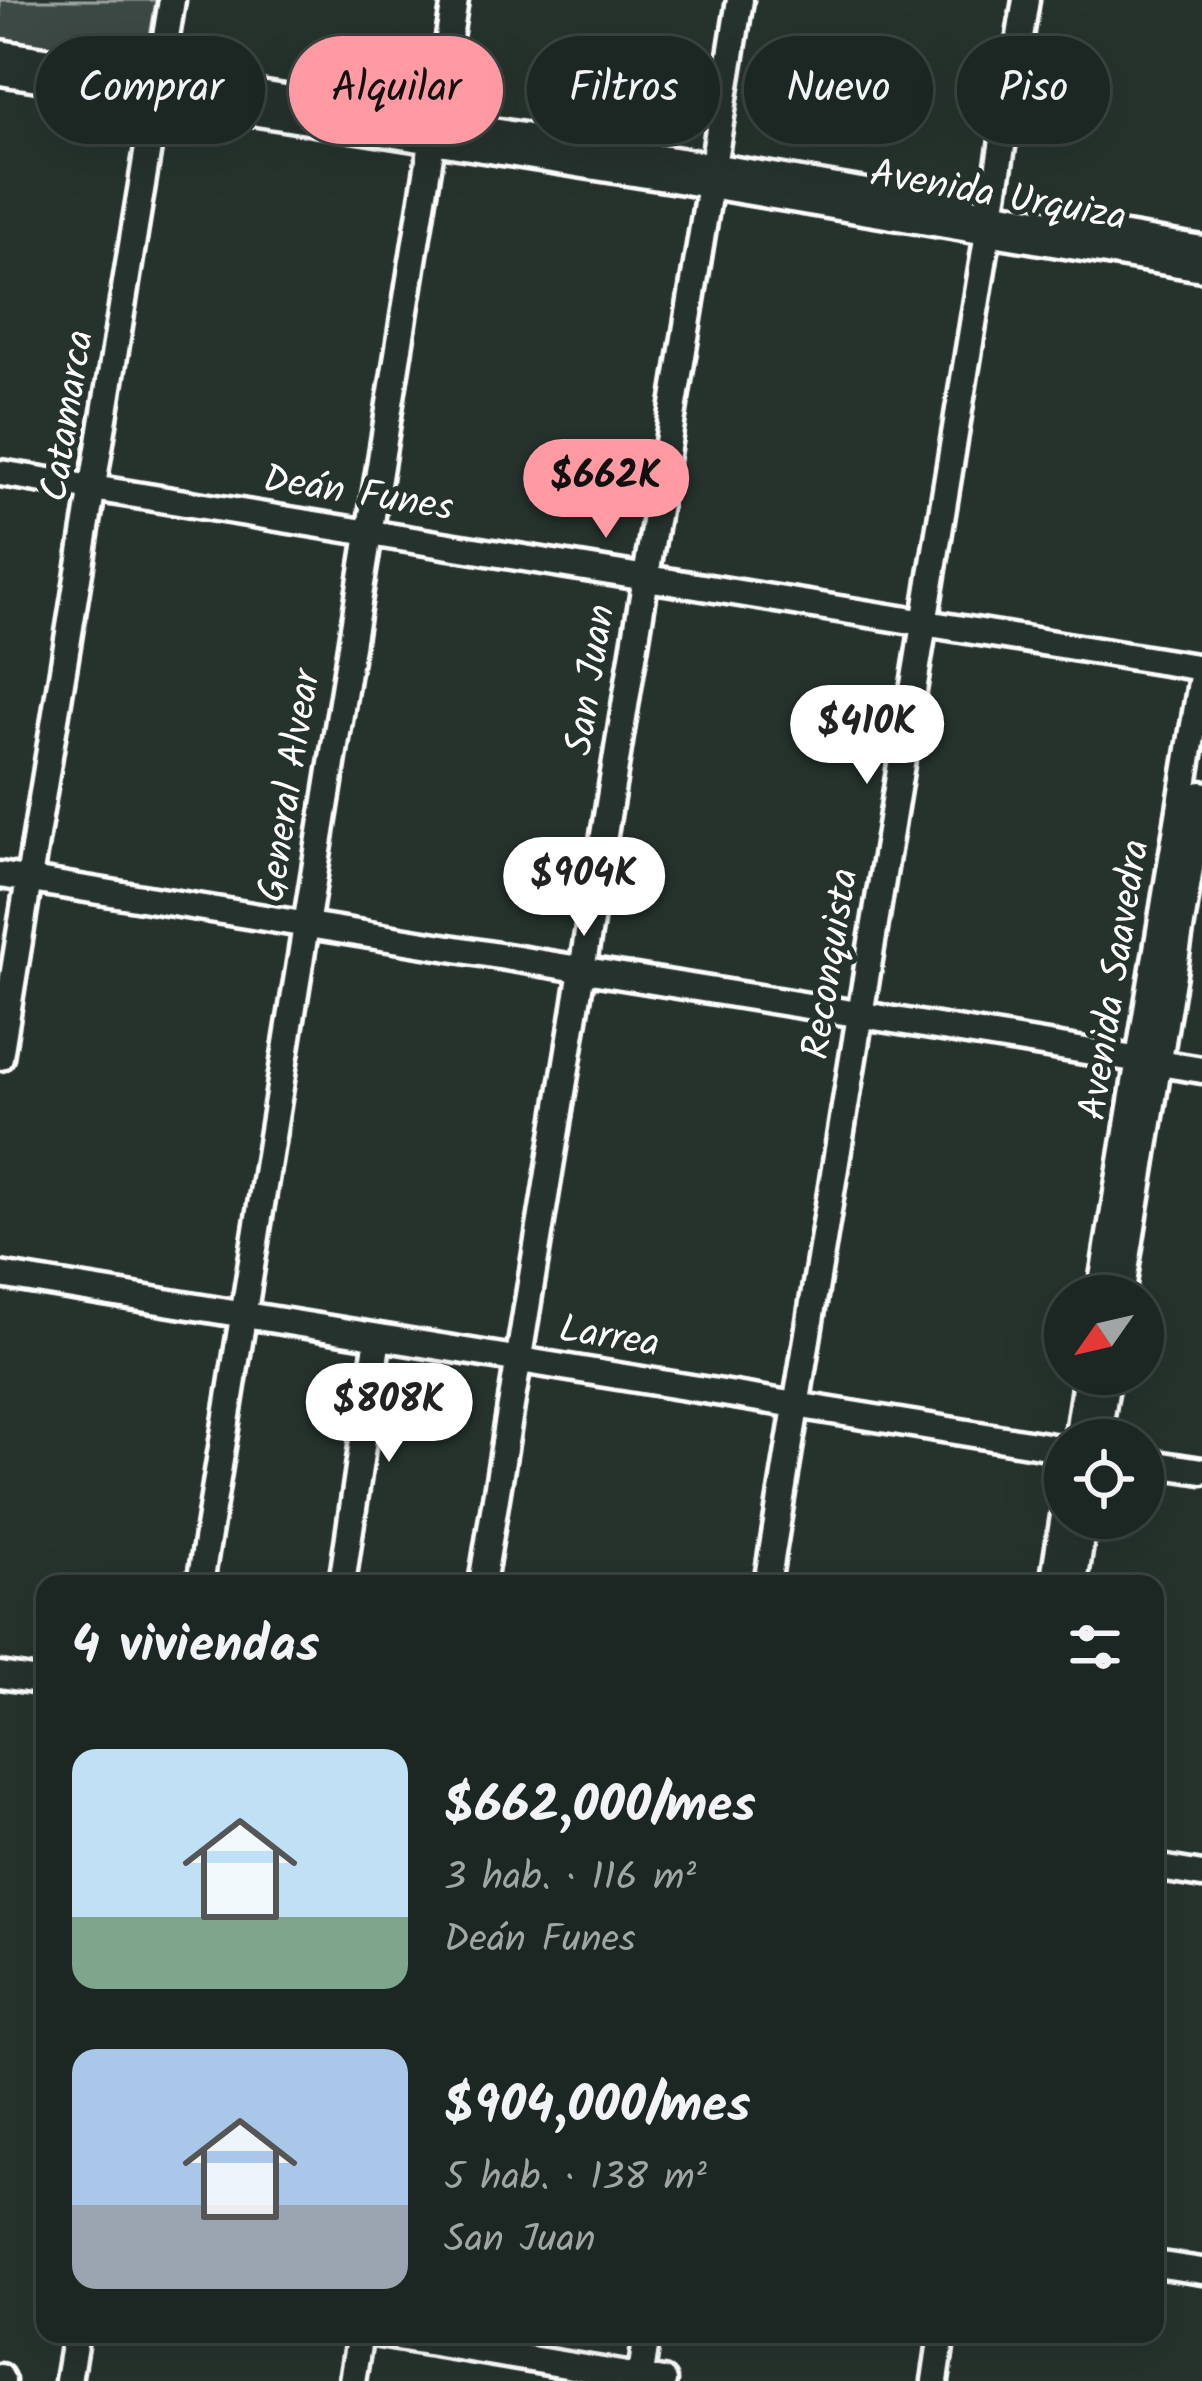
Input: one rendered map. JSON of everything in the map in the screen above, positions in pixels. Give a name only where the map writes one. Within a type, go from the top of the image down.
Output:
[{"type":"street","name":"Catamarca","points":[[166,36],[172,0]]},
{"type":"street","name":"General Alvear","points":[[449,36],[455,0]]},
{"type":"street","name":"San Juan","points":[[483,1575],[740,0]]},
{"type":"street","name":"Reconquista","points":[[768,1575],[1026,0]]},
{"type":"street","name":"Avenida Urquiza","points":[[0,52],[36,60]]},
{"type":"street","name":"Avenida Urquiza","points":[[0,72],[36,75]]},
{"type":"street","name":"Avenida Urquiza","points":[[503,143],[990,222],[1202,249]]},
{"type":"street","name":"Catamarca","points":[[0,1057],[149,144]]},
{"type":"street","name":"General Alvear","points":[[201,1575],[431,144]]},
{"type":"street","name":"Avenida Urquiza","points":[[990,222],[1202,268]]},
{"type":"street","name":"Deán Funes","points":[[0,473],[1202,672]]},
{"type":"street","name":"Avenida Saavedra","points":[[1123,1275],[1202,672]]},
{"type":"street","name":"Avenida Saavedra","points":[[1104,1275],[1202,794]]},
{"type":"street","points":[[0,874],[1202,1070]]},
{"type":"street","name":"Larrea","points":[[0,1275],[1044,1446]]},
{"type":"street","points":[[343,1575],[378,1336]]},
{"type":"street","points":[[1164,1465],[1202,1471]]},
{"type":"street","points":[[1054,1575],[1060,1539]]},
{"type":"street","points":[[1075,1575],[1081,1539]]},
{"type":"street","points":[[0,1675],[36,1681]]},
{"type":"street","points":[[1164,1869],[1202,1875]]},
{"type":"street","points":[[1164,2265],[1202,2271]]},
{"type":"street","points":[[68,2381],[74,2343]]},
{"type":"street","points":[[352,2381],[358,2343]]},
{"type":"street","points":[[432,2343],[648,2380],[647,2343]]},
{"type":"street","points":[[935,2381],[941,2343]]},
{"type":"shaded area","points":[[0,0],[156,0],[150,36],[36,36],[36,47],[0,41]]}]
